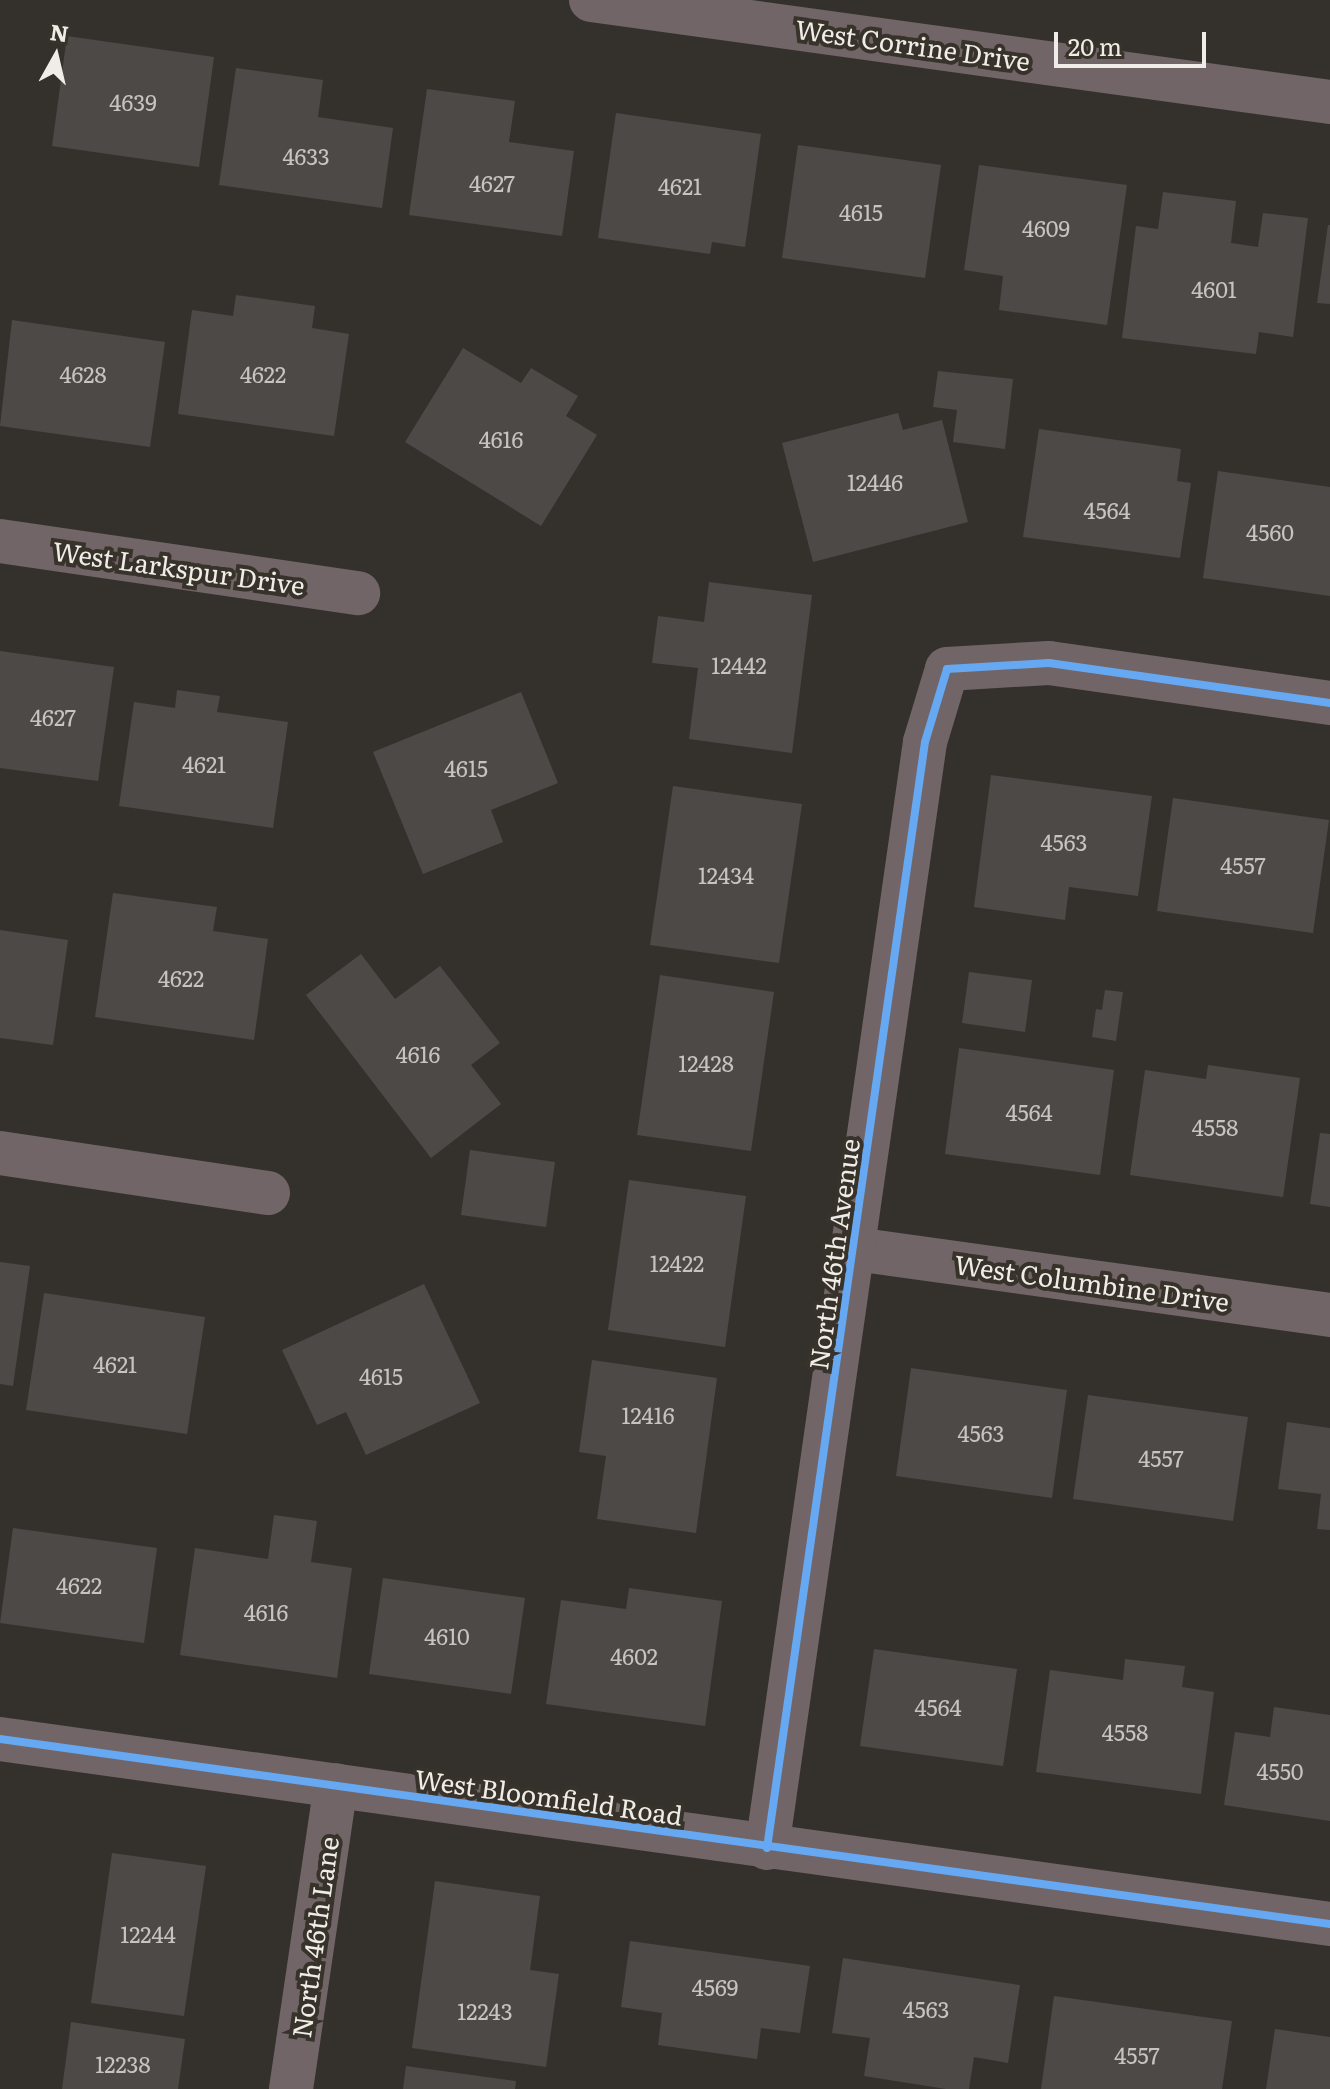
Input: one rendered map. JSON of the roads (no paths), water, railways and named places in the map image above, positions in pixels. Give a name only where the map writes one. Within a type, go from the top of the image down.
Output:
[{"type":"street","name":"West Corrine Drive","points":[[591,0],[670,5],[1330,102]]},
{"type":"street","name":"West Larkspur Drive","points":[[0,541],[358,593]]},
{"type":"street","name":"North 46th Avenue","points":[[767,1848],[855,1249],[925,742],[947,669],[1049,663],[1330,703]]},
{"type":"street","points":[[0,1153],[268,1193]]},
{"type":"street","name":"West Columbine Drive","points":[[855,1249],[1330,1315]]},
{"type":"street","name":"West Bloomfield Road","points":[[0,1739],[1330,1924]]},
{"type":"street","name":"North 46th Lane","points":[[291,2089],[336,1785]]}]
